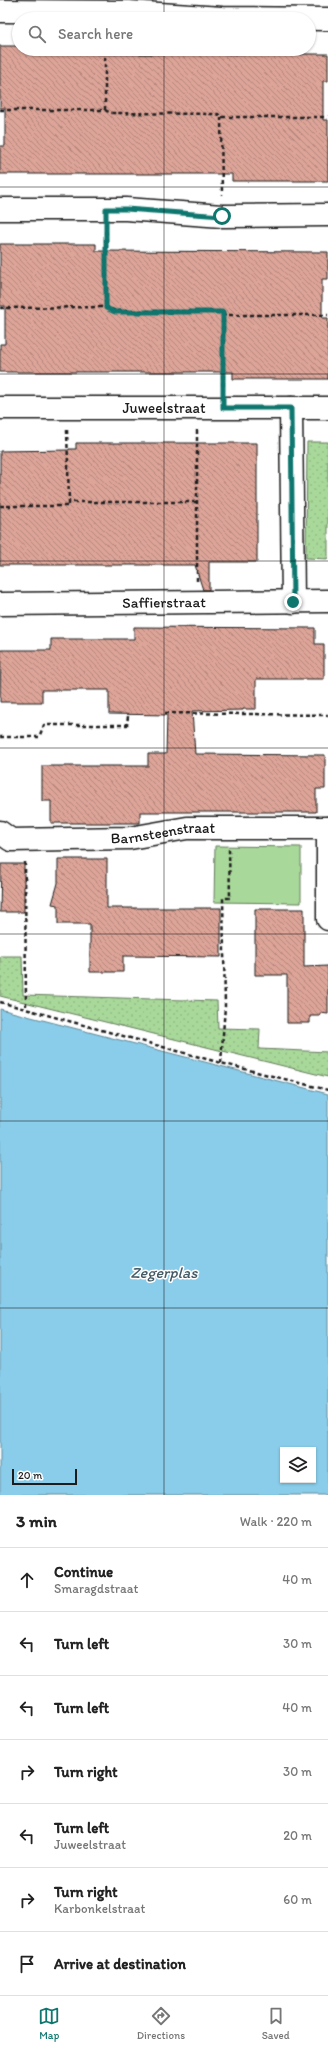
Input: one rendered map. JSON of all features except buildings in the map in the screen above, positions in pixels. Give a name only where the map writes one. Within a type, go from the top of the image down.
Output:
[{"type":"street","points":[[0,11],[128,12]]},
{"type":"street","points":[[316,19],[328,19]]},
{"type":"street","points":[[0,209],[126,209],[222,216],[328,215]]},
{"type":"street","name":"Juweelstraat","points":[[0,408],[328,408]]},
{"type":"street","points":[[291,408],[293,602]]},
{"type":"street","name":"Saffierstraat","points":[[0,604],[328,601]]},
{"type":"street","name":"Barnsteenstraat","points":[[0,832],[11,840],[130,838],[187,828],[328,828],[328,919]]},
{"type":"path","points":[[105,56],[105,110]]},
{"type":"path","points":[[0,110],[105,110],[111,113],[218,114],[220,117],[328,117]]},
{"type":"path","points":[[220,117],[222,216]]},
{"type":"path","points":[[106,209],[106,308]]},
{"type":"path","points":[[0,308],[106,308],[115,312],[223,312],[223,315],[328,315]]},
{"type":"path","points":[[223,315],[223,408]]},
{"type":"path","points":[[0,506],[69,506],[67,408]]},
{"type":"path","points":[[197,408],[196,502],[198,602]]},
{"type":"path","points":[[69,502],[196,502]]},
{"type":"path","points":[[165,713],[328,715]]},
{"type":"path","points":[[0,737],[39,737],[44,725],[128,725],[128,716]]},
{"type":"path","points":[[221,1063],[225,1006],[223,898],[230,898],[229,828]]},
{"type":"path","points":[[25,839],[26,1009]]},
{"type":"path","points":[[0,1002],[221,1063],[328,1090]]},
{"type":"green space","points":[[307,442],[328,442],[328,559],[306,558]]},
{"type":"green space","points":[[215,846],[301,847],[301,903],[214,902]]},
{"type":"green space","points":[[0,956],[22,956],[23,995],[217,1001],[218,1028],[260,1029],[259,1049],[328,1052],[328,1077],[0,996]]},
{"type":"water","name":"Zegerplas","points":[[0,1009],[328,1094],[328,1495],[0,1495]]},
{"type":"route","points":[[222,216],[126,209],[106,209],[106,308],[115,312],[223,312],[223,408],[291,408],[293,602]]}]
